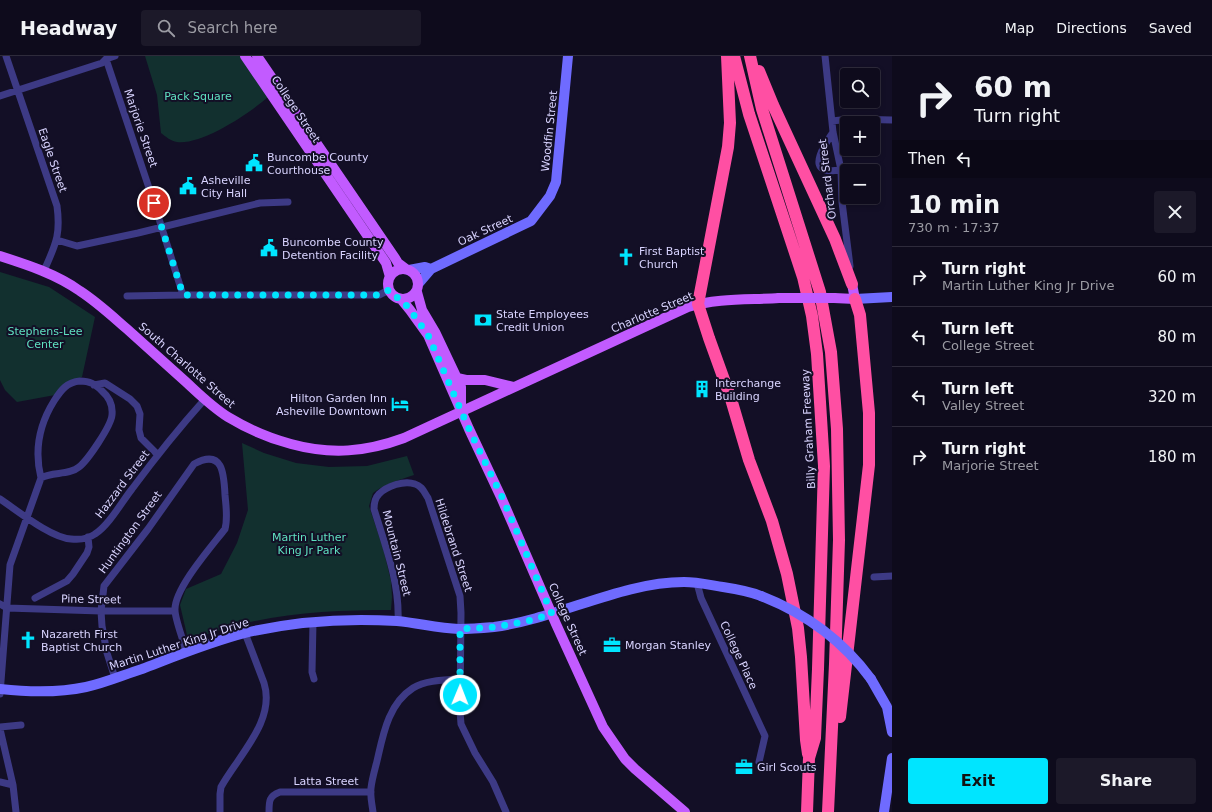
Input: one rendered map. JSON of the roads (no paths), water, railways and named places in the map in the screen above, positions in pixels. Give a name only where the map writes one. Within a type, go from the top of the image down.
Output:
[{"type":"highway","points":[[727,56],[730,123],[728,147],[698,304],[731,399],[749,460],[772,521],[787,574],[802,657],[806,740],[809,758]]},
{"type":"highway","name":"Billy Graham Freeway","points":[[734,56],[750,114],[803,277],[812,316],[817,354],[824,466],[815,738],[809,758],[807,812]]},
{"type":"highway","points":[[750,56],[762,109],[820,292],[831,352],[837,429],[839,540],[828,812]]},
{"type":"highway","points":[[754,56],[773,105],[835,238],[852,284]]},
{"type":"highway","points":[[834,812],[841,706],[869,465],[869,413],[860,315],[855,298]]},
{"type":"main road","name":"College Street","points":[[245,56],[278,97],[356,202],[398,263],[408,269]]},
{"type":"main road","name":"College Street","points":[[257,56],[278,97],[350,212],[386,263],[390,277]]},
{"type":"main road","name":"Woodfin Street","points":[[544,206],[550,196],[557,175],[568,56]]},
{"type":"main road","points":[[350,212],[356,202]]},
{"type":"main road","name":"Oak Street","points":[[418,287],[431,269],[531,222],[544,206]]},
{"type":"main road","name":"South Charlotte Street","points":[[0,256],[44,271],[81,291],[226,416],[248,429],[280,441],[320,450],[358,450],[388,444],[461,412]]},
{"type":"main road","name":"Oak Street","points":[[408,269],[425,267],[431,269]]},
{"type":"main road","points":[[408,269],[414,273],[418,287],[408,299],[401,299],[394,296],[389,290],[388,286],[390,277],[398,270],[408,269]]},
{"type":"main road","name":"Orchard Street","points":[[852,284],[855,298]]},
{"type":"main road","name":"College Street","points":[[418,287],[420,306],[435,332],[461,387],[461,412]]},
{"type":"main road","name":"Charlotte Street","points":[[461,412],[634,331],[698,304],[779,298],[892,297]]},
{"type":"main road","name":"College Street","points":[[401,299],[428,335],[461,412],[502,497],[552,614],[603,727],[625,759],[685,812]]},
{"type":"main road","points":[[457,378],[466,380],[485,380],[514,387]]},
{"type":"main road","name":"Martin Luther King Jr Drive","points":[[0,689],[39,691],[86,687],[245,633],[313,622],[367,620],[460,629],[495,627],[528,621],[652,586],[673,583],[697,583],[748,591],[793,610],[825,631],[851,653],[871,678],[887,707],[892,732]]},
{"type":"main road","points":[[884,812],[892,758]]},
{"type":"street","name":"Eagle Street","points":[[6,56],[57,206],[59,221],[57,240],[44,271]]},
{"type":"street","points":[[0,96],[102,63],[106,59],[116,56]]},
{"type":"street","name":"Orchard Street","points":[[825,56],[833,132],[840,170]]},
{"type":"street","name":"Marjorie Street","points":[[106,59],[183,295]]},
{"type":"street","points":[[832,121],[850,119],[892,120]]},
{"type":"street","points":[[833,132],[821,152],[819,165],[825,170],[840,170]]},
{"type":"street","points":[[57,240],[77,246],[260,203],[288,202]]},
{"type":"street","name":"Orchard Street","points":[[842,204],[852,284]]},
{"type":"street","points":[[127,296],[379,295],[389,290]]},
{"type":"street","points":[[0,694],[10,565],[41,478],[39,471],[39,442],[41,428],[46,414],[60,391],[74,382],[87,381],[106,395],[110,401],[112,416],[107,427],[80,466],[69,472],[46,475],[41,478]]},
{"type":"street","points":[[94,385],[105,383],[130,399],[137,406],[140,414],[139,430],[141,438],[158,455]]},
{"type":"street","name":"Hazzard Street","points":[[0,499],[49,532],[69,539],[80,540],[88,537],[103,528],[158,455],[205,399]]},
{"type":"street","name":"Huntington Street","points":[[115,678],[107,653],[101,611],[104,586],[148,529],[194,464],[203,459],[212,459],[220,465],[224,476],[227,521],[224,530],[187,578],[176,602],[175,611]]},
{"type":"street","name":"Mountain Street","points":[[398,622],[399,608],[396,585],[374,509],[374,503],[378,495],[390,487],[404,483]]},
{"type":"street","name":"Hildebrand Street","points":[[404,483],[416,484],[422,488],[428,498],[460,596],[460,629]]},
{"type":"street","points":[[34,598],[67,581],[87,553],[89,547],[88,537]]},
{"type":"street","points":[[874,577],[892,576]]},
{"type":"street","name":"College Place","points":[[697,583],[701,598],[765,736],[759,762]]},
{"type":"street","points":[[0,604],[7,608]]},
{"type":"street","name":"Pine Street","points":[[7,608],[101,611],[175,611]]},
{"type":"street","points":[[175,611],[186,652]]},
{"type":"street","points":[[313,622],[312,672],[314,679]]},
{"type":"street","points":[[460,629],[461,724],[506,812]]},
{"type":"street","points":[[220,812],[220,794],[222,787],[253,740],[263,715],[266,699],[265,687],[245,633]]},
{"type":"street","points":[[373,812],[371,786],[386,724],[398,702],[413,688],[424,684],[460,679]]},
{"type":"street","points":[[16,812],[13,786],[0,728],[20,725]]},
{"type":"street","points":[[0,782],[13,786]]},
{"type":"street","name":"Latta Street","points":[[269,812],[271,798],[274,794],[280,792],[371,792]]},
{"type":"place","name":"Buncombe County Courthouse","points":[[254,163]]},
{"type":"place","name":"Asheville City Hall","points":[[188,186]]},
{"type":"place","name":"Buncombe County Detention Facility","points":[[269,248]]},
{"type":"place","name":"First Baptist Church","points":[[626,257]]},
{"type":"place","name":"State Employees Credit Union","points":[[483,320]]},
{"type":"place","name":"Interchange Building","points":[[702,389]]},
{"type":"place","name":"Hilton Garden Inn Asheville Downtown","points":[[400,404]]},
{"type":"place","name":"Nazareth First Baptist Church","points":[[28,640]]},
{"type":"place","name":"Morgan Stanley","points":[[612,645]]},
{"type":"place","name":"Girl Scouts","points":[[744,767]]},
{"type":"park label","name":"Pack Square","points":[[198,96]]},
{"type":"park label","name":"Stephens-Lee Center","points":[[45,337]]},
{"type":"park label","name":"Martin Luther King Jr Park","points":[[309,543]]}]
